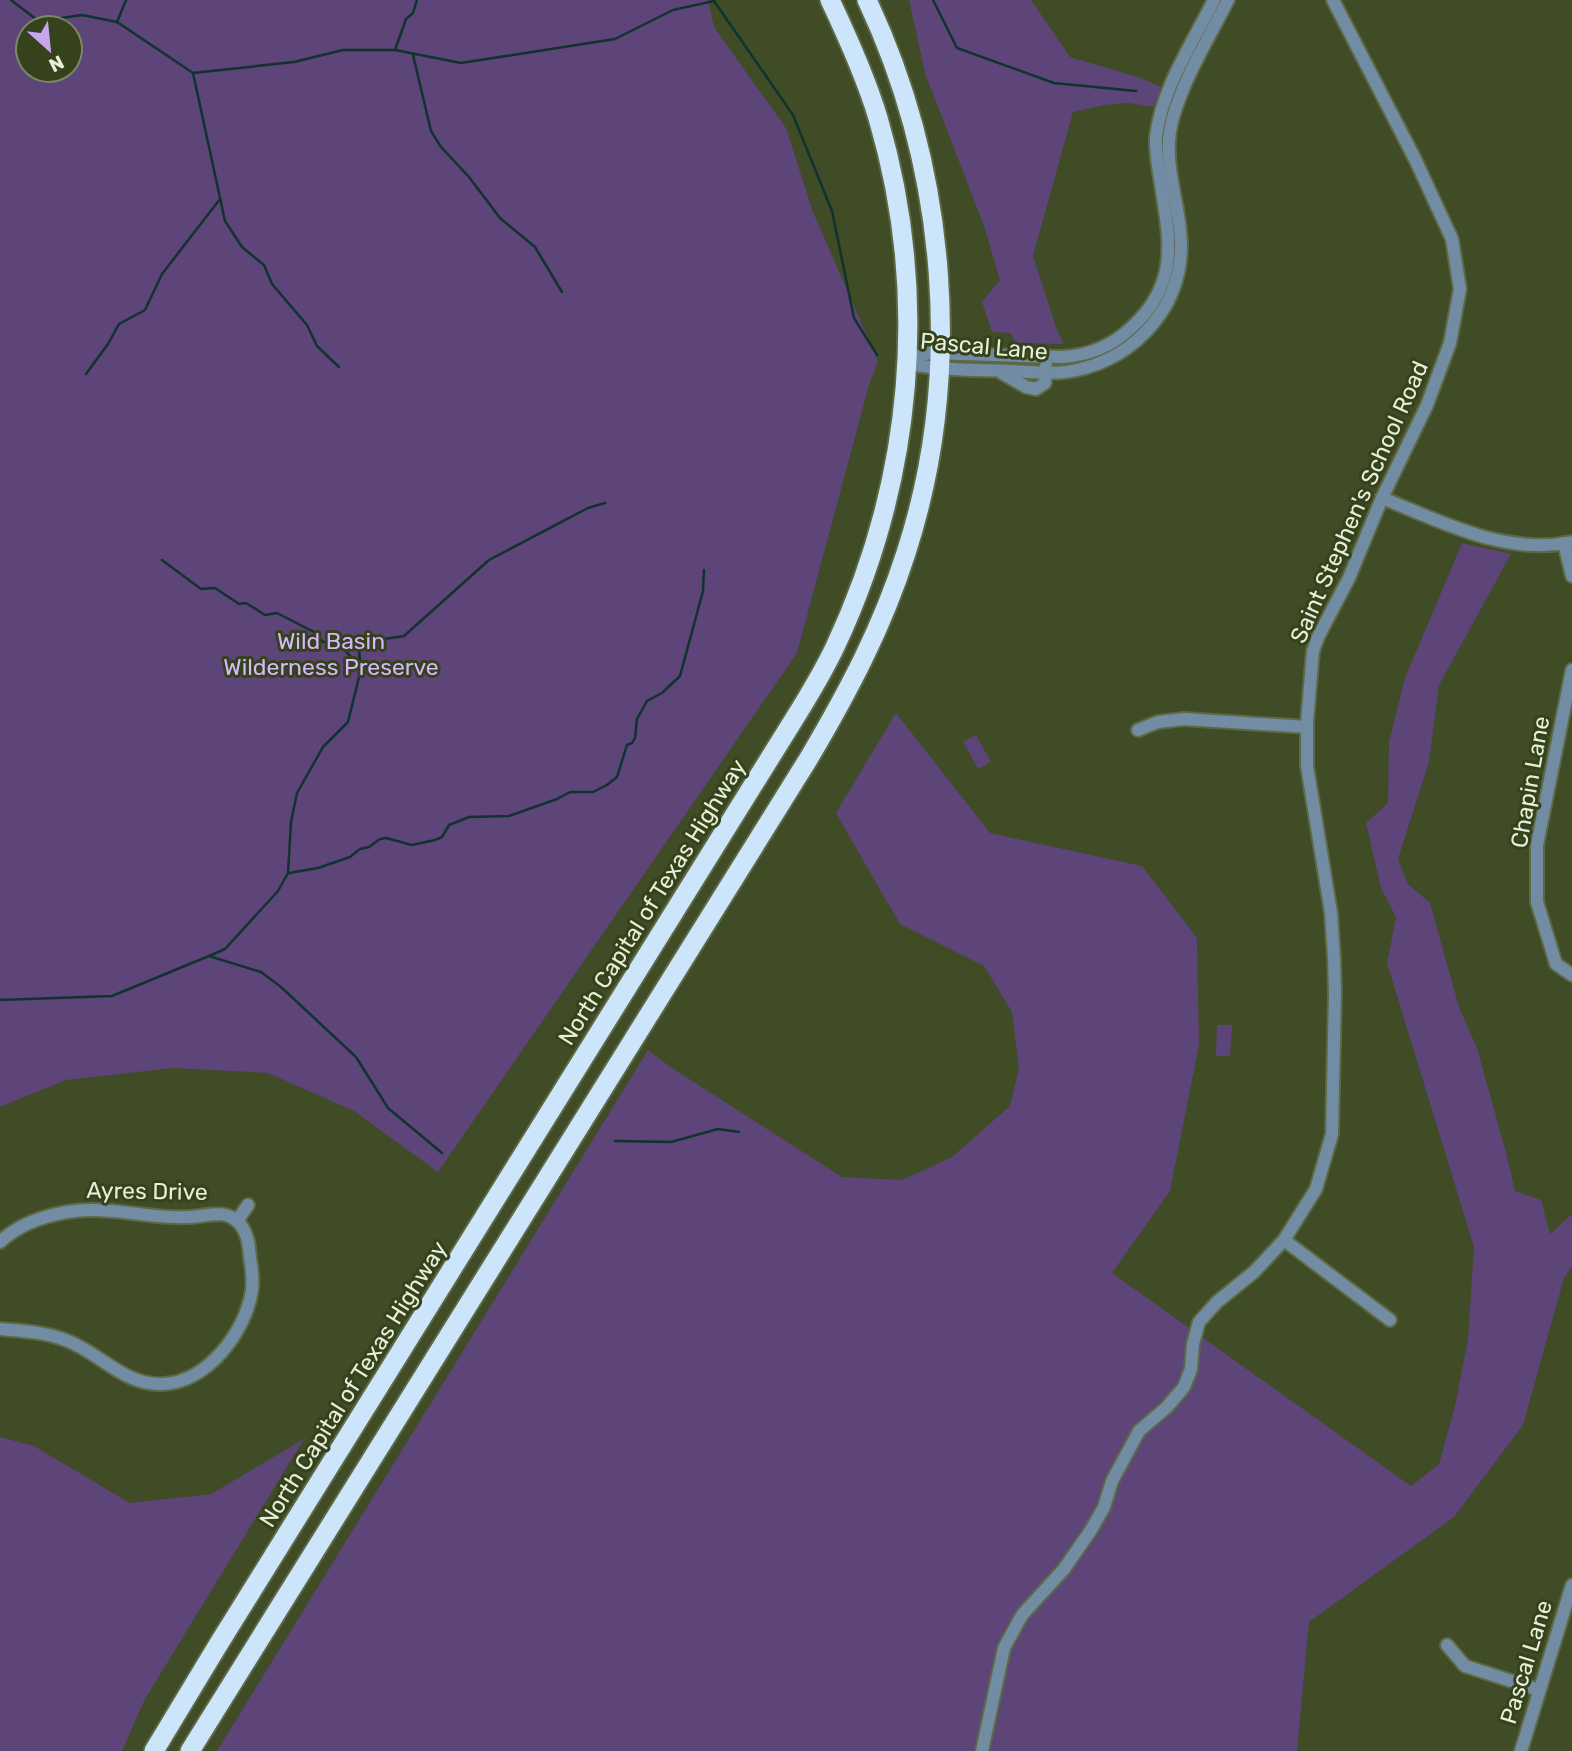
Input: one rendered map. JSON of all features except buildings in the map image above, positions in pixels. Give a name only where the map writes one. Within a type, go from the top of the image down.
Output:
[{"type":"highway","name":"North Capital of Texas Highway","points":[[154,1751],[793,721],[843,629],[864,576],[883,517],[899,440],[908,363],[907,280],[900,216],[878,119],[846,34],[830,0]]},
{"type":"highway","points":[[190,1751],[829,724],[855,679],[874,637],[906,552],[918,510],[930,451],[940,324],[937,263],[922,161],[898,76],[867,0]]},
{"type":"highway","points":[[612,1012],[640,1029]]},
{"type":"street","name":"Pascal Lane","points":[[908,363],[1072,356],[1091,352],[1118,339],[1164,294],[1178,273],[1181,247],[1157,161],[1156,139],[1167,92],[1214,0]]},
{"type":"street","name":"Pascal Lane","points":[[1170,203],[1170,132],[1183,90],[1228,0]]},
{"type":"street","name":"Saint Stephen's School Road","points":[[982,1751],[1004,1648],[1022,1615],[1064,1569],[1091,1530],[1104,1507],[1112,1481],[1139,1431],[1167,1407],[1184,1387],[1191,1369],[1193,1344],[1199,1322],[1217,1301],[1254,1272],[1283,1240],[1316,1189],[1332,1133],[1335,993],[1331,913],[1307,766],[1313,651],[1349,578],[1382,498],[1425,408],[1450,343],[1460,289],[1452,239],[1415,159],[1334,0]]},
{"type":"street","name":"Pascal Lane","points":[[939,360],[991,370],[1046,373],[1073,371],[1106,360],[1134,343],[1159,317],[1164,294]]},
{"type":"street","points":[[1072,356],[1073,371]]},
{"type":"street","points":[[1046,357],[1046,373]]},
{"type":"street","points":[[1382,498],[1476,536],[1518,545],[1568,542],[1572,576]]},
{"type":"street","name":"Chapin Lane","points":[[1572,670],[1567,728],[1537,845],[1537,902],[1556,964],[1572,975]]},
{"type":"street","points":[[1138,730],[1158,722],[1184,719],[1307,727]]},
{"type":"street","name":"Ayres Drive","points":[[0,1242],[34,1221],[82,1210],[160,1217],[225,1214],[237,1221],[248,1205]]},
{"type":"street","points":[[0,1329],[68,1341],[122,1374],[143,1383],[166,1384],[191,1378],[223,1350],[236,1331],[248,1304],[252,1284],[249,1250],[246,1233],[237,1221]]},
{"type":"street","points":[[1283,1240],[1390,1320]]},
{"type":"street","name":"Pascal Lane","points":[[1521,1751],[1572,1585]]},
{"type":"street","points":[[1447,1645],[1465,1666],[1539,1690]]},
{"type":"green space","name":"Wild Basin Wilderness Preserve","points":[[0,0],[708,0],[714,27],[786,128],[813,212],[878,361],[869,385],[797,653],[438,1172],[354,1111],[268,1073],[173,1068],[66,1080],[0,1107]]},
{"type":"green space","points":[[909,0],[1031,0],[1070,57],[1141,78],[1161,87],[1154,107],[1128,103],[1073,112],[1033,256],[1064,344],[1016,343],[1010,333],[992,332],[982,302],[1000,280],[984,226],[925,73]]},
{"type":"green space","points":[[1462,543],[1511,554],[1439,685],[1429,762],[1398,859],[1408,884],[1430,903],[1459,1007],[1477,1048],[1515,1191],[1541,1200],[1550,1234],[1572,1214],[1572,1266],[1564,1278],[1523,1425],[1454,1517],[1309,1622],[1297,1751],[217,1751],[648,1050],[842,1177],[902,1180],[952,1157],[1010,1106],[1019,1069],[1012,1012],[984,966],[900,924],[836,813],[896,713],[990,833],[1142,866],[1197,938],[1199,1045],[1170,1191],[1112,1273],[1411,1486],[1439,1464],[1455,1406],[1468,1339],[1474,1247],[1387,963],[1396,917],[1381,888],[1366,823],[1388,803],[1389,742],[1405,678]]},
{"type":"green space","points":[[976,735],[991,762],[978,769],[963,742]]},
{"type":"green space","points":[[1217,1025],[1232,1025],[1230,1056],[1216,1056]]},
{"type":"green space","points":[[0,1437],[34,1446],[130,1503],[211,1494],[304,1439],[145,1699],[122,1751],[0,1751]]},
{"type":"waterway","points":[[11,0],[41,23],[82,15],[117,22],[193,73],[225,221],[242,247],[264,265],[272,284],[307,325],[317,346],[339,367]]},
{"type":"waterway","points":[[117,22],[126,0]]},
{"type":"waterway","points":[[395,50],[406,19],[413,13],[417,0]]},
{"type":"waterway","points":[[933,0],[957,48],[1054,83],[1136,91]]},
{"type":"waterway","points":[[193,73],[294,62],[343,50],[395,50],[461,63],[615,39],[673,10],[714,1],[793,115],[832,211],[854,318],[877,355]]},
{"type":"waterway","points":[[413,55],[431,131],[441,147],[469,177],[500,218],[535,247],[562,292]]},
{"type":"waterway","points":[[86,374],[119,324],[145,310],[162,274],[220,199]]},
{"type":"waterway","points":[[209,956],[225,949],[278,891],[288,873],[291,822],[297,793],[323,747],[348,722],[361,669],[359,651],[371,641],[404,636],[489,560],[588,508],[605,503]]},
{"type":"waterway","points":[[162,560],[201,589],[215,588],[239,604],[246,603],[265,615],[277,613],[314,632],[323,642],[340,645],[361,668]]},
{"type":"waterway","points":[[289,873],[318,868],[350,857],[380,839],[412,845],[435,840],[442,837],[449,825],[469,817],[509,816],[570,792],[593,792],[607,785],[617,777],[627,745],[635,738],[637,719],[647,701],[662,693],[680,676],[703,591],[704,570]]},
{"type":"waterway","points":[[0,1000],[112,996],[209,956],[261,972],[281,987],[356,1057],[388,1108],[442,1153]]},
{"type":"waterway","points":[[615,1141],[671,1142],[718,1129],[739,1132]]}]
